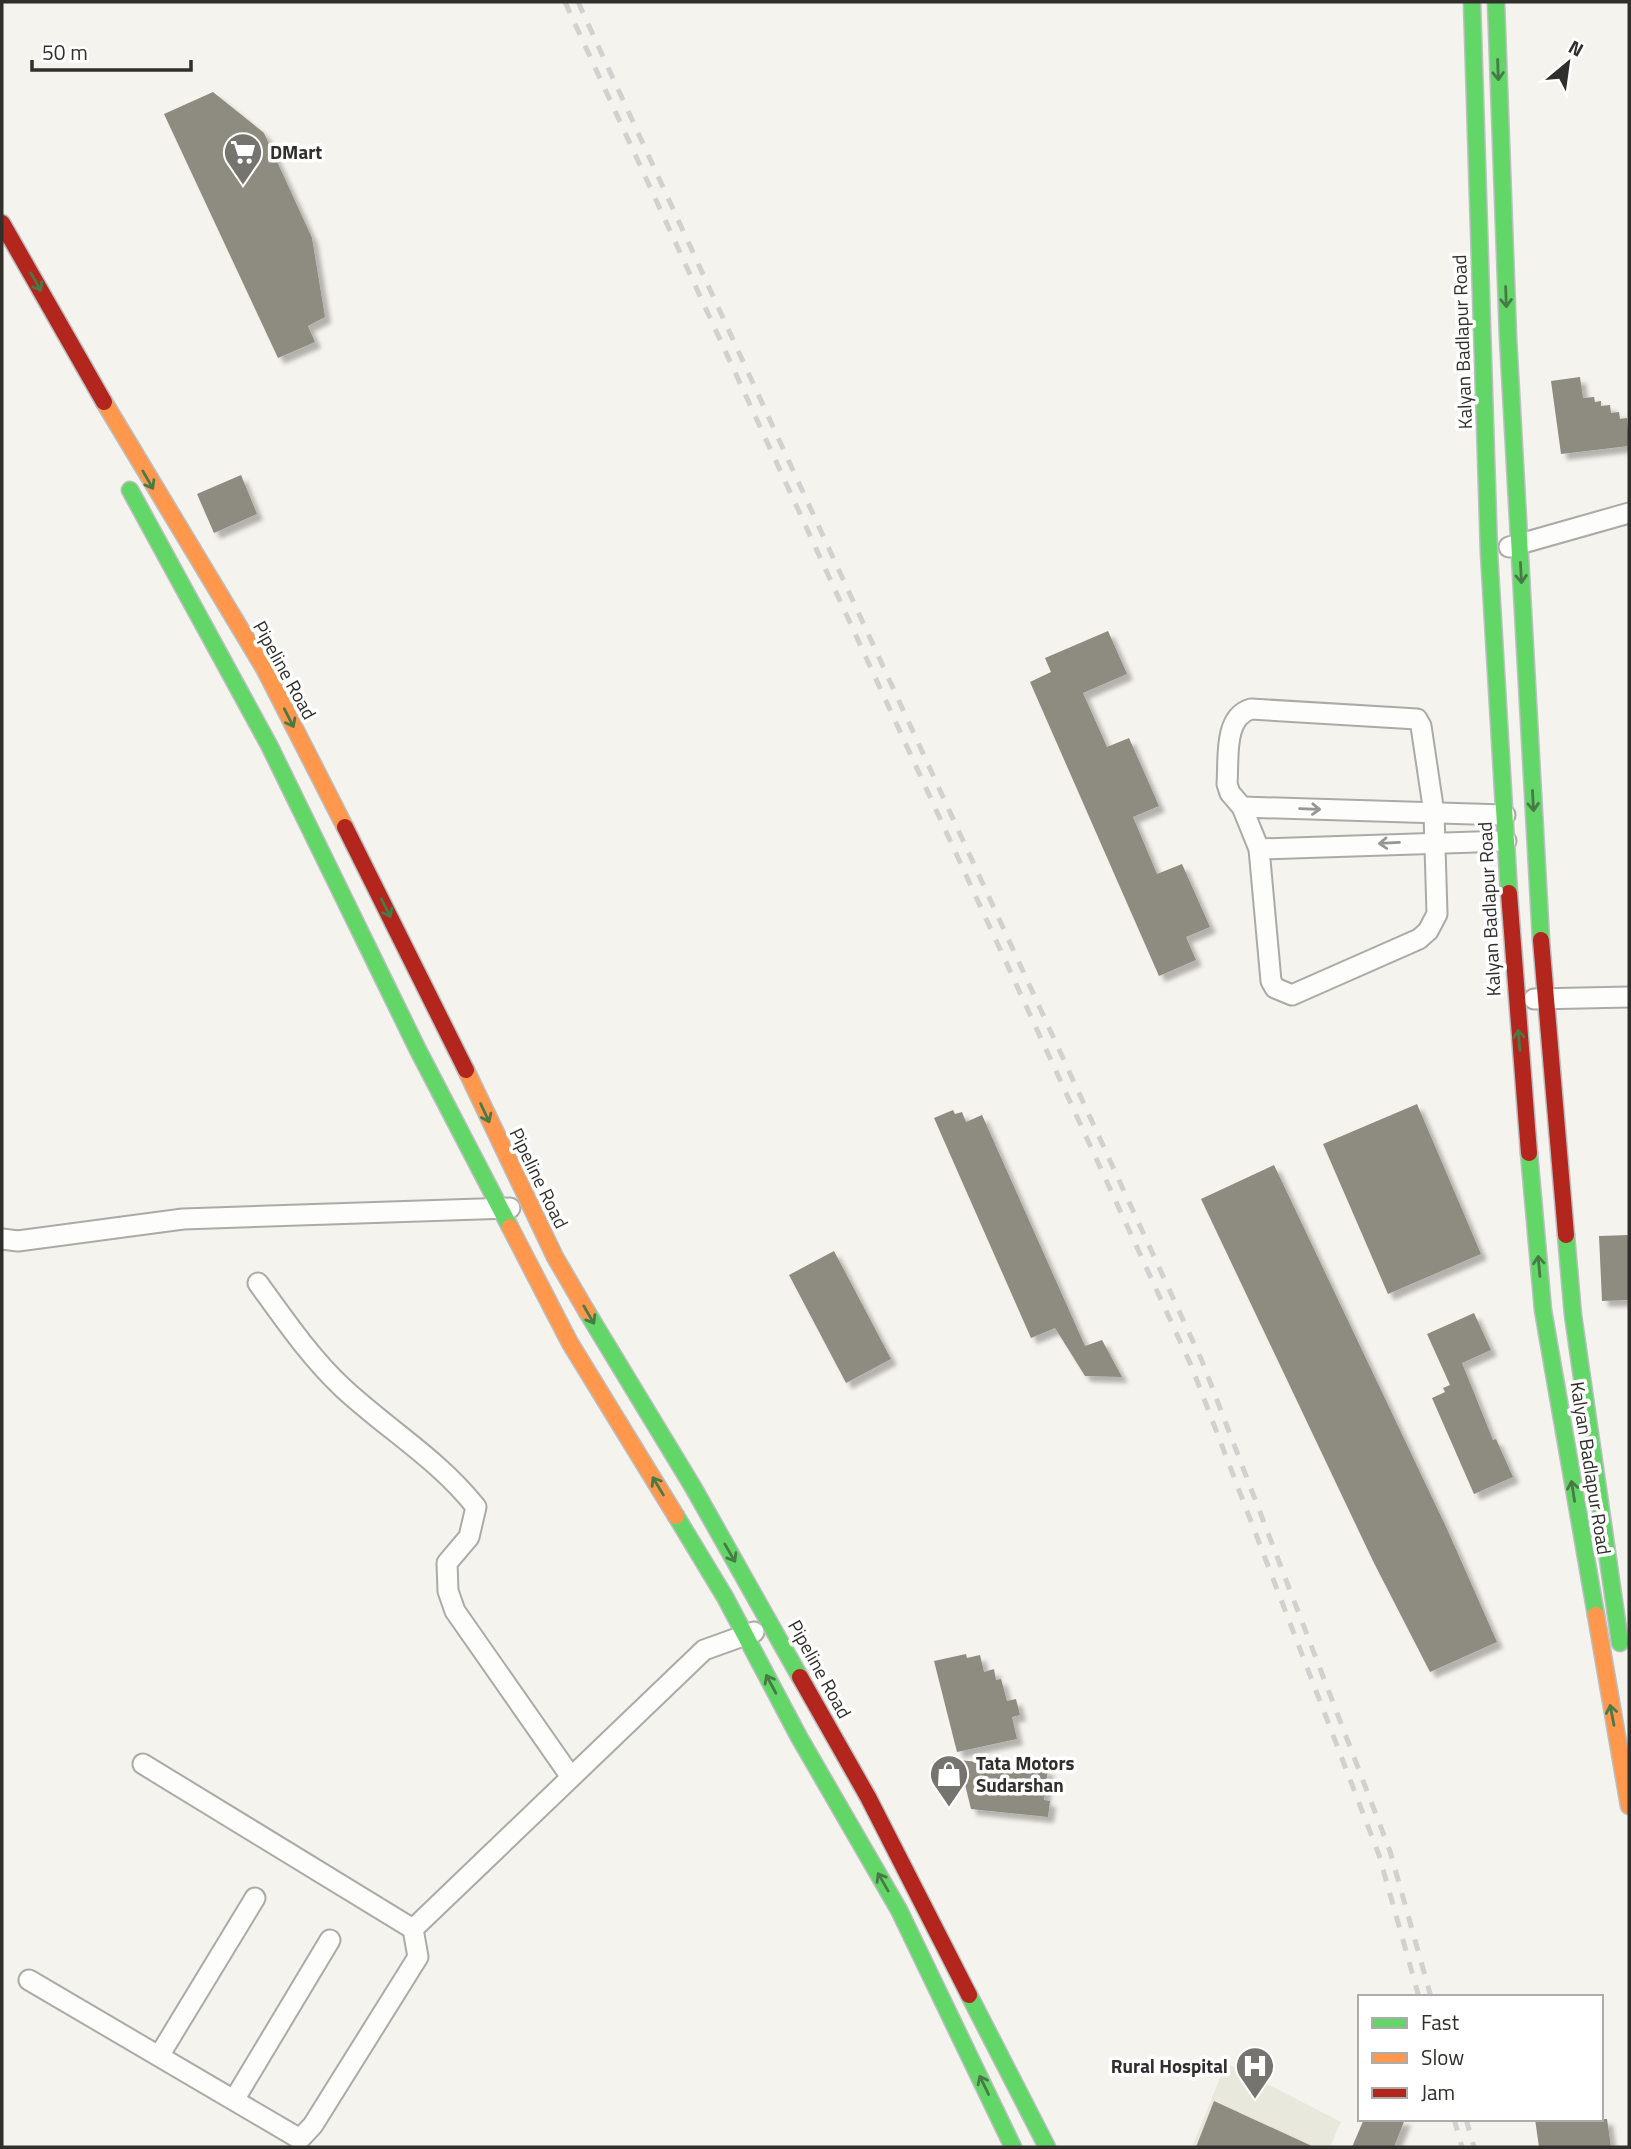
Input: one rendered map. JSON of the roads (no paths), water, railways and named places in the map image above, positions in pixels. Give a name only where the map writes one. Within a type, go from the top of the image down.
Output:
[{"type":"main road","name":"Kalyan Badlapur Road","points":[[1472,2],[1489,553],[1515,1001],[1543,1310],[1629,1806]]},
{"type":"main road","name":"Kalyan Badlapur Road","points":[[1496,2],[1508,337],[1544,999],[1573,1315],[1622,1654]]},
{"type":"main road","name":"Pipeline Road","points":[[2,223],[216,594],[264,668],[423,980],[529,1206],[635,1396],[693,1487],[771,1623],[900,1857],[1047,2147]]},
{"type":"main road","points":[[1482,336],[1508,337]]},
{"type":"main road","points":[[121,473],[269,745],[418,1050],[570,1343],[746,1636],[799,1737],[899,1910],[1013,2147]]},
{"type":"main road","points":[[191,601],[216,594]]},
{"type":"street","points":[[1489,553],[1629,513]]},
{"type":"street","points":[[1251,709],[1417,719],[1421,726],[1436,841],[1437,914],[1428,931],[1419,939],[1292,995],[1275,988],[1271,981],[1259,849],[1242,807],[1227,785],[1233,723],[1242,712],[1251,709]]},
{"type":"street","points":[[1242,807],[1504,815]]},
{"type":"street","points":[[1259,849],[1436,841],[1506,841]]},
{"type":"street","points":[[1515,1001],[1629,997]]},
{"type":"street","points":[[2,1239],[18,1241],[183,1219],[529,1206]]},
{"type":"street","points":[[258,1283],[295,1335],[342,1388],[425,1453],[457,1483],[476,1507],[469,1537],[447,1563],[447,1591],[455,1611],[571,1777]]},
{"type":"street","points":[[414,1928],[704,1650],[726,1640],[746,1636],[771,1623]]},
{"type":"street","points":[[143,1764],[414,1928]]},
{"type":"street","points":[[159,2056],[256,1898]]},
{"type":"street","points":[[29,1980],[300,2139],[313,2125],[418,1957],[414,1928]]},
{"type":"street","points":[[234,2100],[330,1940]]},
{"type":"railway","points":[[565,2],[1191,1365],[1379,1855],[1418,1995]]},
{"type":"railway","points":[[578,2],[1202,1361],[1390,1851],[1430,1995]]},
{"type":"railway","points":[[1455,2121],[1462,2147]]},
{"type":"railway","points":[[1467,2121],[1474,2147]]},
{"type":"place","name":"DMart","points":[[243,186]]},
{"type":"place","name":"Tata Motors Sudarshan","points":[[949,1808]]},
{"type":"place","name":"Rural Hospital","points":[[1255,2100]]}]
